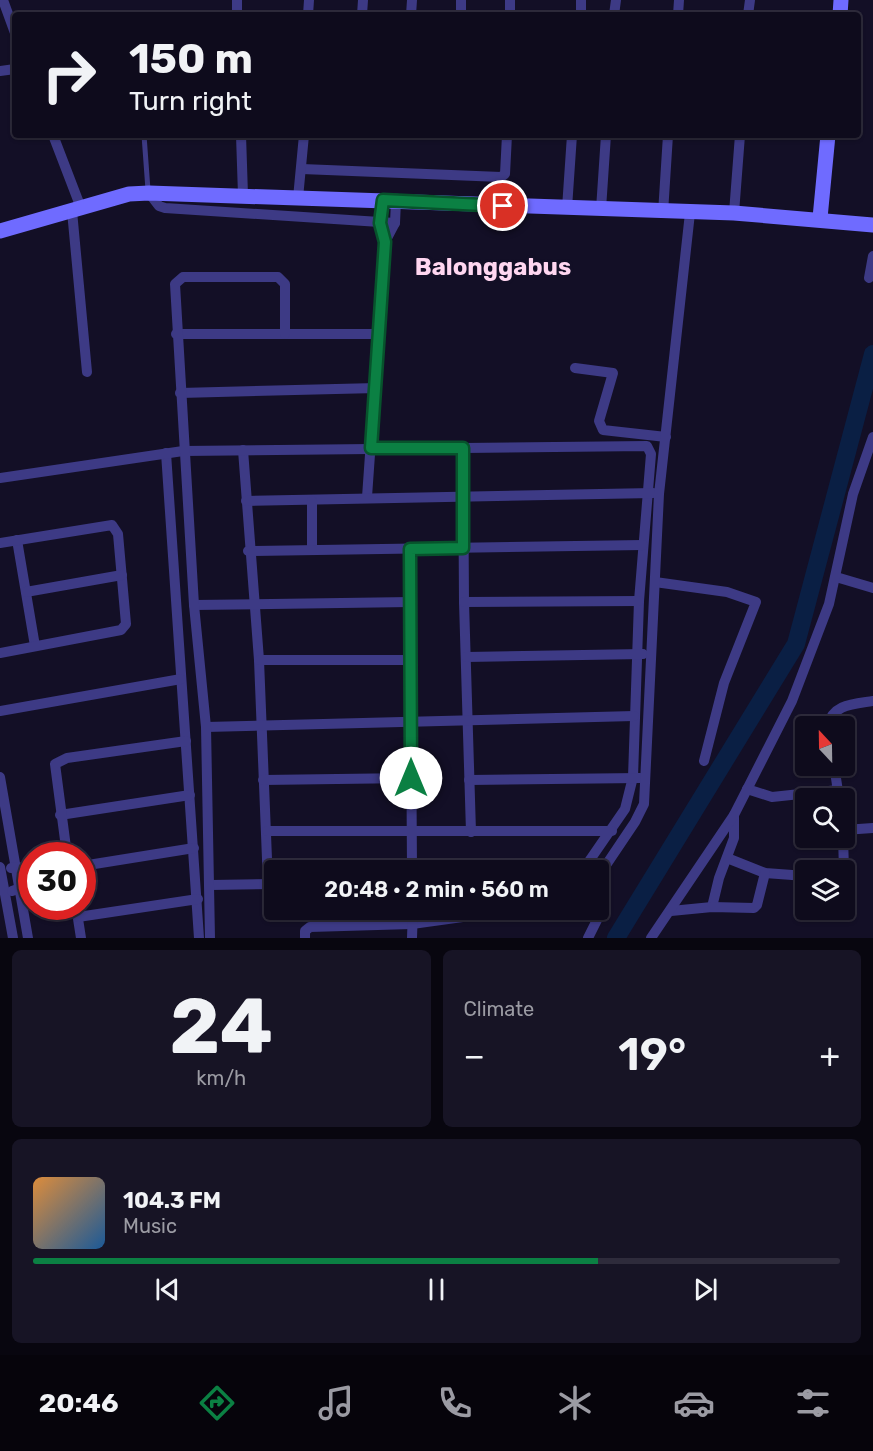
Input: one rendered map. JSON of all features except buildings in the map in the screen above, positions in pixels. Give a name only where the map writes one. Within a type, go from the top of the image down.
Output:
[{"type":"street","points":[[3,0],[12,25]]},
{"type":"street","points":[[54,138],[76,210],[87,372]]},
{"type":"street","points":[[241,138],[243,195]]},
{"type":"street","points":[[298,198],[304,138]]},
{"type":"street","points":[[302,169],[501,177],[505,174],[507,138]]},
{"type":"street","points":[[567,208],[572,138]]},
{"type":"street","points":[[601,210],[606,138]]},
{"type":"street","points":[[663,213],[669,138]]},
{"type":"street","points":[[734,213],[740,138]]},
{"type":"street","points":[[820,218],[828,138]]},
{"type":"street","points":[[149,193],[159,206],[165,208],[395,223]]},
{"type":"street","points":[[0,231],[129,194],[149,193],[389,200],[663,213],[734,213],[820,218],[873,225]]},
{"type":"street","points":[[367,497],[385,242],[380,223],[389,200]]},
{"type":"street","points":[[385,242],[395,223],[389,200]]},
{"type":"street","points":[[590,860],[612,831],[627,804],[633,777],[636,655],[643,545],[666,436],[690,213]]},
{"type":"street","points":[[869,278],[873,256]]},
{"type":"street","points":[[210,938],[206,727],[194,605],[183,451],[176,334],[175,287],[178,279],[274,277],[283,280],[285,284],[285,334]]},
{"type":"street","points":[[176,334],[379,334]]},
{"type":"street","points":[[575,368],[613,373],[599,421],[603,430],[666,436]]},
{"type":"street","points":[[180,393],[376,388]]},
{"type":"street","points":[[651,938],[734,815],[792,701],[819,634],[836,577],[854,494],[873,437]]},
{"type":"street","points":[[0,478],[183,451],[647,446],[651,450],[655,582],[642,811],[609,860]]},
{"type":"street","points":[[463,448],[464,602],[471,832]]},
{"type":"street","points":[[243,450],[259,660],[263,780],[269,860]]},
{"type":"street","points":[[166,453],[199,938]]},
{"type":"street","points":[[246,501],[653,493]]},
{"type":"street","points":[[312,501],[312,550]]},
{"type":"street","points":[[0,543],[112,525],[118,534],[125,627],[0,653]]},
{"type":"street","points":[[17,540],[35,646]]},
{"type":"street","points":[[249,551],[643,545]]},
{"type":"street","points":[[410,549],[412,860]]},
{"type":"street","points":[[26,592],[122,575]]},
{"type":"street","points":[[836,577],[873,588]]},
{"type":"street","points":[[655,582],[727,592],[756,602],[724,682],[704,761]]},
{"type":"street","points":[[464,602],[639,601]]},
{"type":"street","points":[[194,605],[411,602]]},
{"type":"street","points":[[466,657],[651,653]]},
{"type":"street","points":[[259,660],[412,660]]},
{"type":"street","points":[[0,711],[181,679]]},
{"type":"street","points":[[832,716],[837,709],[873,701]]},
{"type":"street","points":[[206,727],[634,716]]},
{"type":"street","points":[[65,842],[54,770],[59,761],[186,741]]},
{"type":"street","points":[[0,777],[18,882]]},
{"type":"street","points":[[263,780],[411,778]]},
{"type":"street","points":[[469,780],[645,778]]},
{"type":"street","points":[[747,789],[772,797],[795,796]]},
{"type":"street","points":[[60,815],[190,795]]},
{"type":"street","points":[[712,907],[719,878],[735,832],[734,815]]},
{"type":"street","points":[[855,829],[873,828]]},
{"type":"street","points":[[267,831],[612,831]]},
{"type":"street","points":[[96,865],[194,848]]},
{"type":"street","points":[[727,858],[765,873],[795,875]]},
{"type":"street","points":[[13,938],[2,892],[0,868],[16,867]]},
{"type":"street","points":[[671,911],[712,907],[751,909],[756,906],[765,873]]},
{"type":"street","points":[[210,885],[264,884]]},
{"type":"street","points":[[2,892],[18,889]]},
{"type":"street","points":[[96,909],[198,899]]},
{"type":"street","points":[[25,920],[28,938]]},
{"type":"street","points":[[78,920],[81,938]]},
{"type":"street","points":[[412,920],[412,938]]},
{"type":"street","points":[[305,938],[305,931],[310,927],[412,924],[441,920]]},
{"type":"street","points":[[588,938],[596,920]]},
{"type":"lane","points":[[144,138],[149,193]]},
{"type":"waterway","points":[[616,938],[796,644],[873,354]]},
{"type":"district","name":"Balonggabus","points":[[493,267]]},
{"type":"route","points":[[411,778],[410,549],[463,548],[463,448],[371,448],[385,242],[380,223],[383,200],[503,206]]}]
